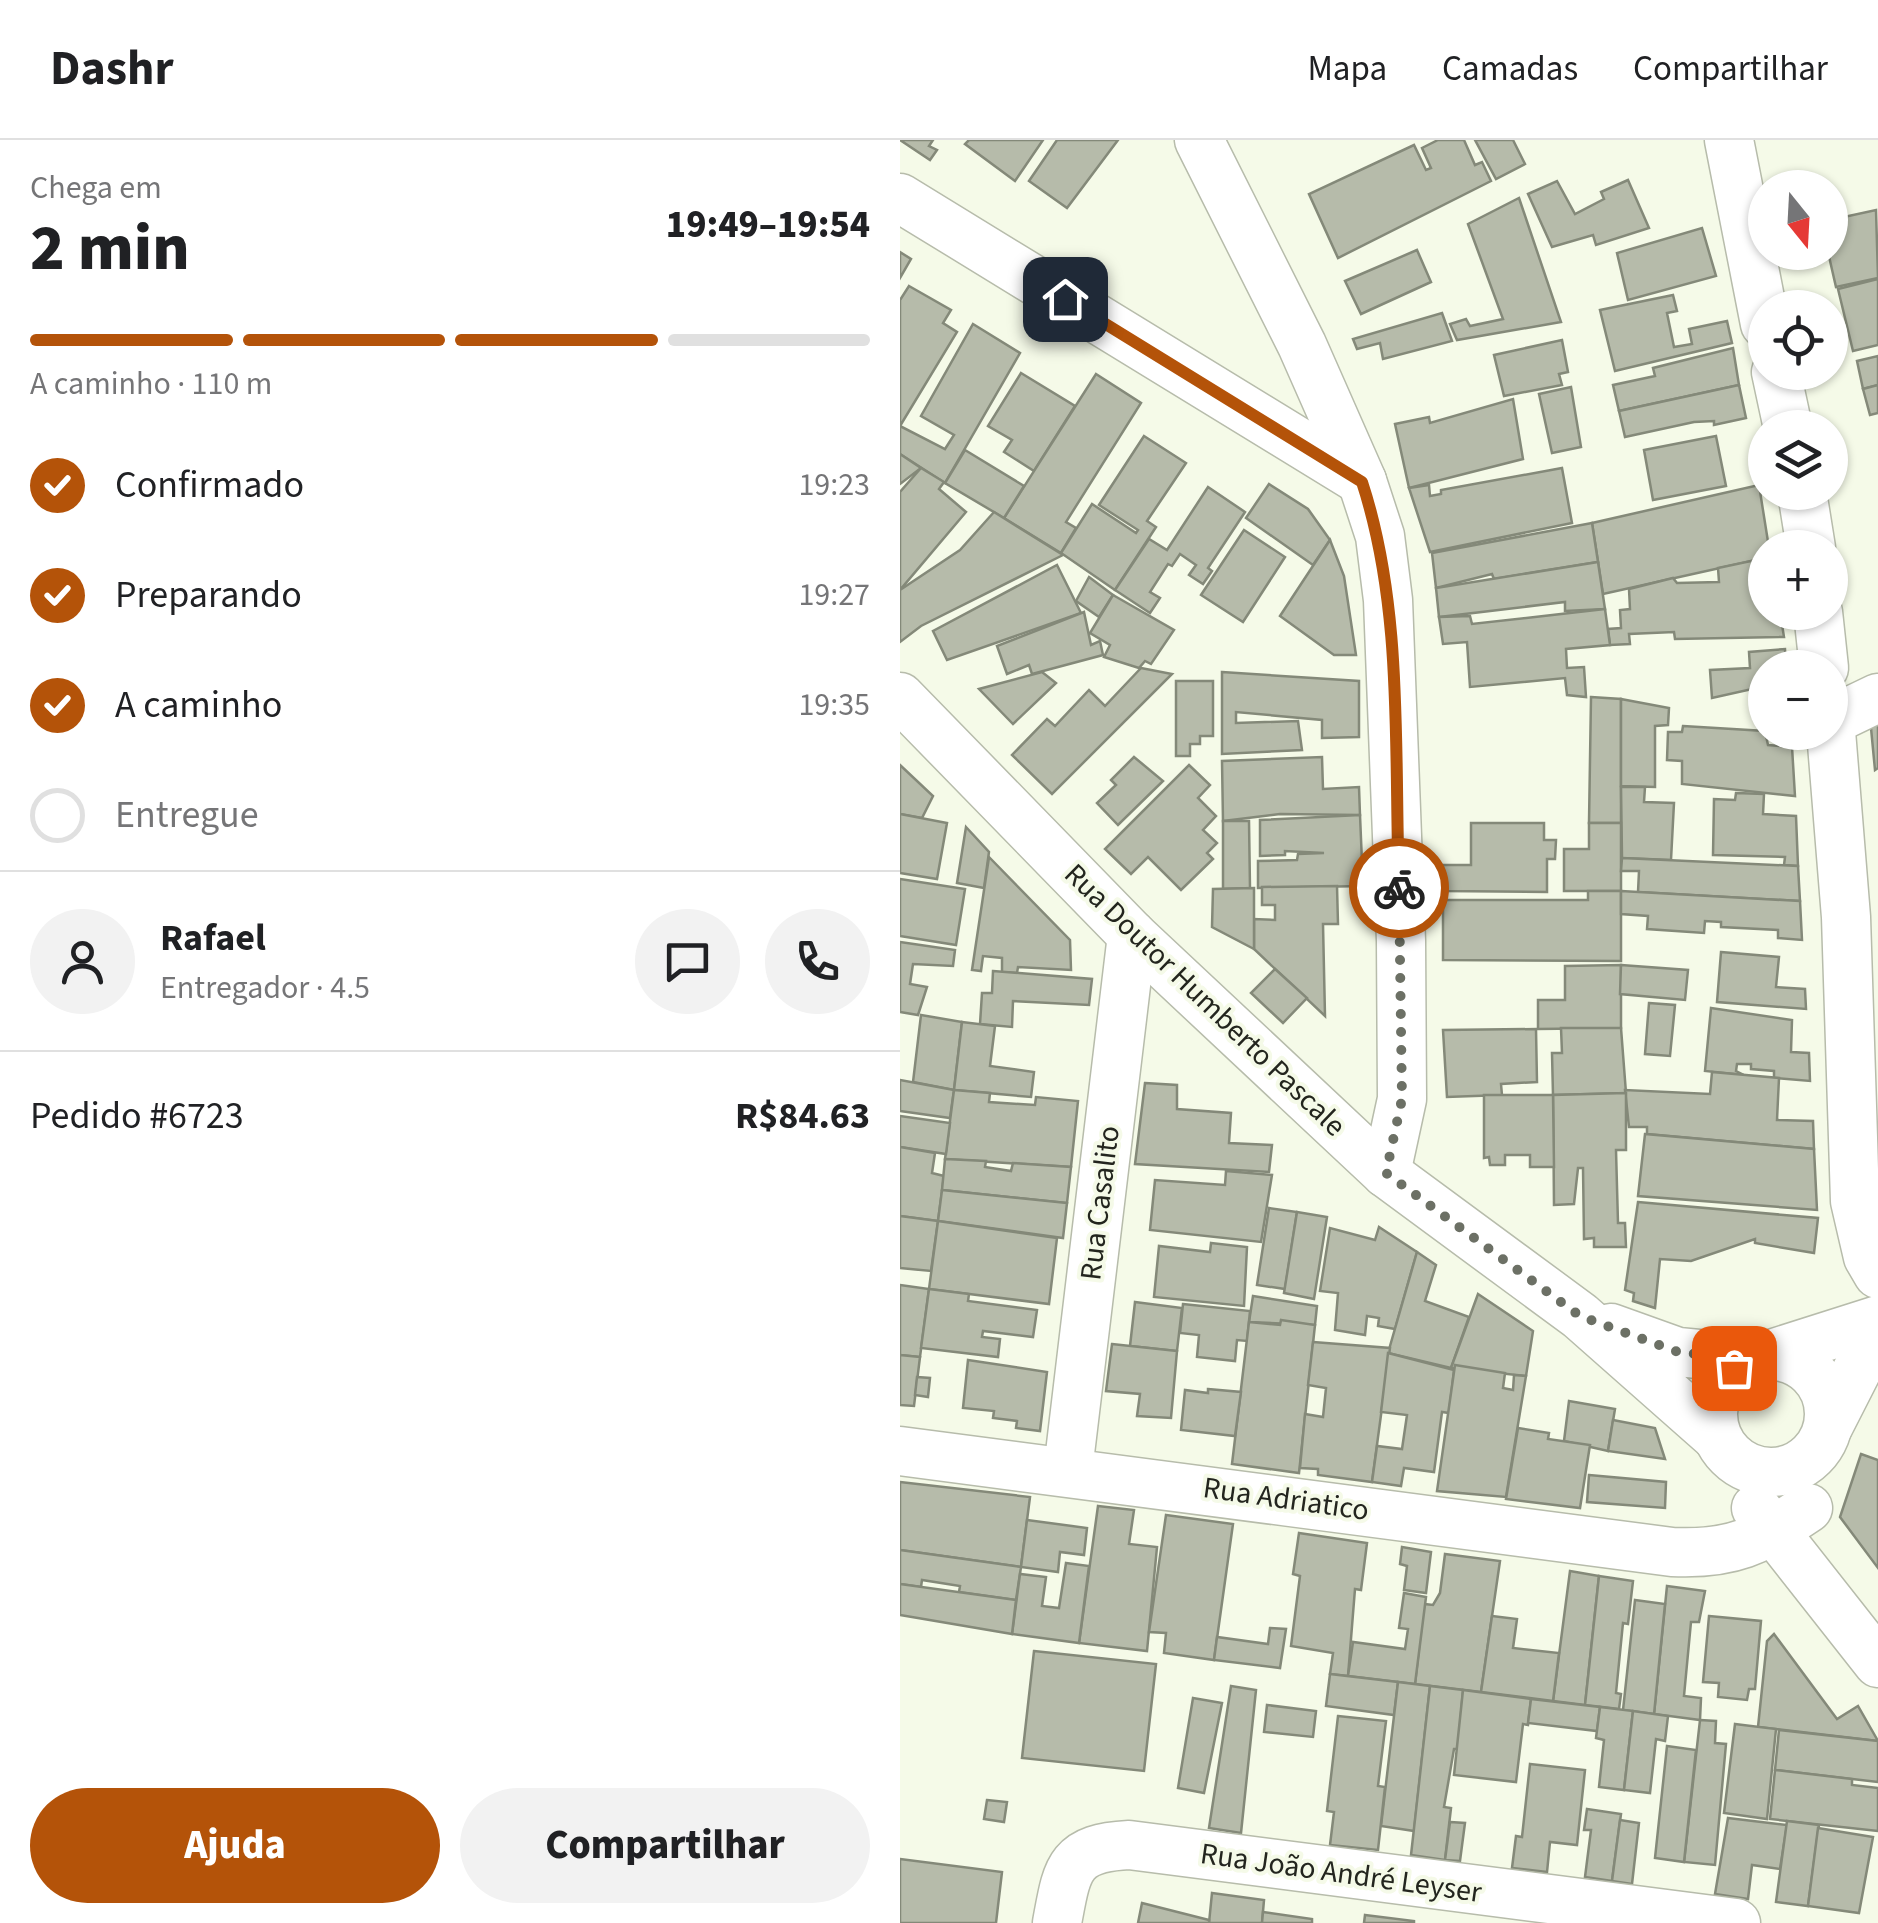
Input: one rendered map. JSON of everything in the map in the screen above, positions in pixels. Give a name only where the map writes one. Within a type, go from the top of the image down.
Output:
[{"type":"street","points":[[1199,140],[1302,344],[1362,482],[1380,536],[1388,600],[1402,941],[1402,1099],[1386,1173]]},
{"type":"street","points":[[1729,140],[1758,290]]},
{"type":"street","points":[[900,198],[1362,482]]},
{"type":"street","name":"Rua Doutor Humberto Pascale","points":[[900,697],[1132,935],[1386,1173],[1580,1316],[1790,1520],[1820,1543],[1878,1652]]},
{"type":"street","points":[[1848,712],[1878,698]]},
{"type":"street","points":[[1835,750],[1862,914],[1855,1201],[1868,1257],[1878,1274]]},
{"type":"street","name":"Rua Casalito","points":[[1068,1470],[1132,935]]},
{"type":"street","name":"Rua Doutor Humberto Pascale","points":[[1580,1316],[1678,1352],[1759,1357]]},
{"type":"street","points":[[1672,1552],[1713,1526],[1726,1508],[1727,1456],[1714,1400],[1721,1382],[1759,1357],[1878,1320]]},
{"type":"street","points":[[1727,1456],[1773,1473],[1817,1443],[1878,1329]]},
{"type":"street","points":[[1759,1357],[1786,1357],[1816,1376],[1825,1390],[1817,1443]]},
{"type":"street","name":"Rua Doutor Humberto Pascale","points":[[1790,1520],[1817,1443]]},
{"type":"street","name":"Rua Adriatico","points":[[900,1451],[1672,1552],[1711,1554],[1742,1547],[1790,1520]]},
{"type":"street","name":"Rua Doutor Humberto Pascale","points":[[1790,1520],[1878,1663]]},
{"type":"street","name":"Rua João André Leyser","points":[[1056,1923],[1066,1872],[1079,1857],[1095,1849],[1130,1844],[1736,1923]]},
{"type":"building","points":[[900,140],[933,140],[929,146],[937,150],[930,160]]},
{"type":"building","points":[[969,140],[1043,140],[1015,181],[965,144]]},
{"type":"building","points":[[1057,140],[1118,140],[1067,208],[1029,181]]},
{"type":"building","points":[[1438,140],[1464,140],[1475,165],[1482,162],[1491,181],[1338,258],[1309,194],[1414,145],[1426,170],[1431,168],[1422,148]]},
{"type":"building","points":[[1475,140],[1513,140],[1525,164],[1496,179]]},
{"type":"building","points":[[1628,180],[1649,228],[1596,245],[1593,235],[1552,247],[1528,194],[1557,181],[1575,214],[1604,199],[1601,192]]},
{"type":"building","points":[[1519,198],[1561,322],[1457,340],[1450,324],[1466,319],[1470,326],[1503,319],[1468,224]]},
{"type":"building","points":[[1876,210],[1878,278],[1836,287],[1832,270],[1848,270],[1848,216]]},
{"type":"building","points":[[1702,228],[1716,276],[1628,300],[1617,253]]},
{"type":"building","points":[[1417,250],[1431,282],[1361,314],[1345,281]]},
{"type":"building","points":[[900,252],[911,259],[900,278]]},
{"type":"building","points":[[1878,279],[1878,345],[1853,351],[1848,330],[1848,290],[1838,289]]},
{"type":"building","points":[[909,286],[951,310],[943,323],[957,332],[900,426],[900,300]]},
{"type":"building","points":[[1673,295],[1677,311],[1667,313],[1674,347],[1692,344],[1689,329],[1727,321],[1732,343],[1615,371],[1600,310]]},
{"type":"building","points":[[1442,313],[1452,341],[1383,359],[1380,343],[1357,349],[1353,339]]},
{"type":"building","points":[[973,324],[1020,353],[945,483],[900,454],[900,426],[945,449],[954,435],[921,416]]},
{"type":"building","points":[[1562,340],[1568,372],[1559,374],[1562,385],[1504,396],[1494,355]]},
{"type":"building","points":[[1733,348],[1739,385],[1619,411],[1613,385],[1655,376],[1653,368]]},
{"type":"building","points":[[1878,356],[1878,385],[1863,389],[1857,361]]},
{"type":"building","points":[[1021,373],[1075,406],[1034,471],[1004,452],[1012,440],[988,426]]},
{"type":"building","points":[[1096,374],[1141,403],[1066,522],[1076,528],[1061,553],[1004,518]]},
{"type":"building","points":[[1739,385],[1746,418],[1714,425],[1714,421],[1694,422],[1625,437],[1619,411]]},
{"type":"building","points":[[1878,385],[1878,413],[1870,415],[1863,389]]},
{"type":"building","points":[[1571,387],[1581,447],[1552,453],[1539,394]]},
{"type":"building","points":[[1513,399],[1523,459],[1409,488],[1395,424],[1429,417],[1430,423]]},
{"type":"building","points":[[1144,436],[1186,463],[1147,521],[1156,527],[1115,590],[1061,553],[1092,504],[1136,533],[1138,530],[1099,505]]},
{"type":"building","points":[[1716,436],[1726,486],[1653,500],[1644,450]]},
{"type":"building","points":[[965,450],[1024,486],[1004,518],[945,483]]},
{"type":"building","points":[[900,454],[921,468],[900,484]]},
{"type":"building","points":[[921,468],[944,482],[939,489],[966,512],[900,590],[900,492]]},
{"type":"building","points":[[1562,468],[1572,523],[1430,552],[1409,488],[1429,485],[1430,496],[1441,494],[1441,490]]},
{"type":"building","points":[[1269,484],[1308,509],[1330,540],[1313,565],[1246,518]]},
{"type":"building","points":[[1208,487],[1245,512],[1208,568],[1212,571],[1203,584],[1189,575],[1196,565],[1180,554],[1172,566],[1168,564],[1150,592],[1160,598],[1150,613],[1115,590],[1149,539],[1167,550]]},
{"type":"building","points":[[1748,488],[1748,510],[1763,510],[1766,530],[1748,530],[1748,562],[1603,594],[1592,523]]},
{"type":"building","points":[[994,512],[1063,555],[921,626],[900,642],[900,590],[960,550]]},
{"type":"building","points":[[1592,523],[1598,562],[1494,579],[1492,574],[1436,588],[1432,553]]},
{"type":"building","points":[[1244,530],[1285,557],[1243,622],[1201,595]]},
{"type":"building","points":[[1330,540],[1344,576],[1356,655],[1334,655],[1280,616]]},
{"type":"building","points":[[1598,562],[1605,609],[1565,611],[1565,602],[1439,617],[1436,588]]},
{"type":"building","points":[[1748,562],[1748,630],[1783,630],[1784,637],[1675,639],[1674,632],[1629,634],[1630,644],[1610,645],[1608,629],[1621,628],[1620,610],[1630,609],[1629,589],[1673,578],[1677,583],[1719,582],[1718,568]]},
{"type":"building","points":[[1057,565],[1081,613],[947,660],[933,631]]},
{"type":"building","points":[[1089,577],[1113,595],[1099,617],[1076,601]]},
{"type":"building","points":[[1113,595],[1174,630],[1151,664],[1145,661],[1139,668],[1104,657],[1110,645],[1090,633]]},
{"type":"building","points":[[1605,609],[1610,645],[1566,649],[1567,668],[1584,667],[1586,697],[1567,695],[1565,678],[1470,687],[1467,642],[1443,644],[1439,617],[1470,616],[1472,624]]},
{"type":"building","points":[[1084,612],[1091,645],[1100,641],[1103,655],[1032,674],[1029,665],[1007,674],[997,646]]},
{"type":"building","points":[[1141,668],[1172,674],[1052,794],[1012,755],[1047,719],[1055,726],[1089,690],[1105,706]]},
{"type":"building","points":[[1748,668],[1748,690],[1712,698],[1710,670]]},
{"type":"building","points":[[1042,672],[1056,683],[1013,724],[979,689]]},
{"type":"building","points":[[1222,672],[1359,681],[1359,737],[1322,738],[1322,720],[1236,712],[1236,723],[1298,721],[1302,750],[1222,754]]},
{"type":"building","points":[[1176,681],[1213,681],[1213,736],[1200,736],[1200,744],[1190,744],[1190,756],[1176,756]]},
{"type":"building","points":[[1591,697],[1621,699],[1621,823],[1589,823]]},
{"type":"building","points":[[1621,699],[1669,708],[1668,725],[1655,726],[1655,787],[1621,786]]},
{"type":"building","points":[[1878,724],[1878,768],[1875,770],[1871,728]]},
{"type":"building","points":[[1683,726],[1748,730],[1748,750],[1792,750],[1795,796],[1682,784],[1682,761],[1667,760],[1668,732],[1682,732]]},
{"type":"building","points":[[1134,757],[1163,781],[1118,825],[1097,803],[1116,785],[1111,780]]},
{"type":"building","points":[[1322,757],[1323,789],[1359,787],[1360,815],[1280,814],[1223,821],[1222,761]]},
{"type":"building","points":[[900,765],[933,796],[922,818],[900,814]]},
{"type":"building","points":[[1189,765],[1210,785],[1198,798],[1216,816],[1203,830],[1217,843],[1207,853],[1213,859],[1181,890],[1148,857],[1131,874],[1105,849]]},
{"type":"building","points":[[1621,787],[1645,787],[1644,802],[1674,803],[1671,860],[1622,858]]},
{"type":"building","points":[[1736,793],[1764,794],[1763,814],[1796,816],[1798,866],[1784,865],[1785,857],[1713,855],[1714,799],[1735,800]]},
{"type":"building","points":[[900,814],[947,823],[937,879],[900,873]]},
{"type":"building","points":[[1360,815],[1363,886],[1258,888],[1258,861],[1297,860],[1298,854],[1324,853],[1285,851],[1285,855],[1260,856],[1260,820]]},
{"type":"building","points":[[1223,821],[1249,821],[1250,888],[1223,889]]},
{"type":"building","points":[[1471,823],[1544,823],[1544,840],[1556,840],[1555,859],[1547,859],[1547,892],[1443,891],[1443,865],[1471,865]]},
{"type":"building","points":[[1589,823],[1621,823],[1621,891],[1564,891],[1564,849],[1589,849]]},
{"type":"building","points":[[966,827],[989,852],[984,888],[957,883]]},
{"type":"building","points":[[989,857],[1070,940],[1071,970],[1018,967],[1017,973],[1002,972],[1002,958],[983,956],[981,971],[972,970]]},
{"type":"building","points":[[1622,858],[1798,866],[1800,901],[1638,892],[1639,871],[1621,871]]},
{"type":"building","points":[[900,879],[965,889],[956,945],[900,936]]},
{"type":"building","points":[[1337,886],[1338,924],[1323,924],[1325,1016],[1254,949],[1254,919],[1275,920],[1275,905],[1262,905],[1262,887]]},
{"type":"building","points":[[1254,888],[1254,949],[1212,927],[1213,889]]},
{"type":"building","points":[[1588,891],[1621,891],[1621,961],[1443,960],[1443,900],[1588,900]]},
{"type":"building","points":[[1621,891],[1800,901],[1802,940],[1778,938],[1778,930],[1721,927],[1721,922],[1705,921],[1704,933],[1647,929],[1648,916],[1621,914]]},
{"type":"building","points":[[900,942],[955,950],[953,966],[913,964],[910,984],[927,987],[918,1015],[900,1012]]},
{"type":"building","points":[[1721,952],[1779,957],[1776,987],[1805,989],[1806,1009],[1717,1002]]},
{"type":"building","points":[[1621,965],[1621,1028],[1538,1029],[1538,1000],[1565,1000],[1565,966]]},
{"type":"building","points":[[1621,965],[1688,970],[1685,1000],[1620,994]]},
{"type":"building","points":[[1275,969],[1307,998],[1283,1023],[1251,993]]},
{"type":"building","points":[[993,971],[1092,979],[1089,1005],[1013,1001],[1012,1027],[980,1024],[982,993],[992,993]]},
{"type":"building","points":[[1649,1003],[1675,1005],[1670,1056],[1645,1054]]},
{"type":"building","points":[[1711,1008],[1792,1020],[1791,1052],[1809,1053],[1810,1081],[1774,1078],[1774,1071],[1751,1069],[1751,1064],[1737,1064],[1736,1071],[1744,1075],[1705,1071]]},
{"type":"building","points":[[921,1015],[962,1022],[954,1090],[913,1082]]},
{"type":"building","points":[[962,1022],[995,1026],[990,1066],[1034,1072],[1031,1097],[954,1090]]},
{"type":"building","points":[[1561,1028],[1621,1028],[1626,1093],[1553,1095],[1552,1053],[1562,1053]]},
{"type":"building","points":[[1536,1029],[1537,1082],[1501,1084],[1502,1095],[1447,1097],[1443,1030]]},
{"type":"building","points":[[1712,1072],[1779,1078],[1777,1120],[1813,1121],[1814,1149],[1647,1134],[1647,1127],[1629,1127],[1625,1090],[1710,1094]]},
{"type":"building","points":[[900,1080],[954,1090],[950,1118],[900,1111]]},
{"type":"building","points":[[1145,1083],[1177,1085],[1177,1109],[1231,1113],[1229,1143],[1272,1145],[1269,1172],[1135,1164]]},
{"type":"building","points":[[954,1090],[990,1093],[989,1102],[1035,1105],[1036,1097],[1078,1101],[1071,1167],[945,1159]]},
{"type":"building","points":[[1626,1093],[1626,1150],[1616,1150],[1618,1223],[1625,1223],[1626,1247],[1594,1247],[1594,1238],[1584,1239],[1583,1168],[1578,1168],[1574,1204],[1554,1205],[1553,1095]]},
{"type":"building","points":[[1484,1095],[1553,1095],[1554,1167],[1530,1167],[1530,1155],[1505,1155],[1505,1165],[1490,1165],[1489,1157],[1484,1158]]},
{"type":"building","points":[[900,1116],[950,1123],[946,1154],[900,1147]]},
{"type":"building","points":[[1645,1134],[1814,1149],[1817,1210],[1638,1196]]},
{"type":"building","points":[[900,1147],[935,1153],[932,1173],[944,1176],[938,1221],[900,1216]]},
{"type":"building","points":[[945,1159],[986,1161],[985,1167],[1011,1171],[1013,1163],[1071,1167],[1067,1203],[942,1190]]},
{"type":"building","points":[[1226,1171],[1272,1175],[1261,1242],[1150,1230],[1155,1180],[1225,1185]]},
{"type":"building","points":[[942,1190],[1067,1203],[1063,1238],[938,1221]]},
{"type":"building","points":[[1638,1202],[1818,1218],[1814,1253],[1755,1243],[1755,1239],[1691,1261],[1660,1259],[1655,1308],[1633,1301],[1634,1293],[1625,1290]]},
{"type":"building","points":[[1269,1208],[1297,1212],[1285,1289],[1257,1285]]},
{"type":"building","points":[[1297,1212],[1327,1217],[1314,1299],[1284,1293]]},
{"type":"building","points":[[900,1216],[938,1221],[931,1271],[900,1268]]},
{"type":"building","points":[[938,1221],[1057,1238],[1049,1304],[929,1289]]},
{"type":"building","points":[[1379,1227],[1417,1252],[1395,1329],[1378,1326],[1379,1318],[1367,1316],[1365,1335],[1335,1330],[1338,1293],[1320,1291],[1330,1228],[1375,1240]]},
{"type":"building","points":[[1211,1243],[1247,1247],[1244,1306],[1154,1297],[1159,1246],[1210,1252]]},
{"type":"building","points":[[1417,1252],[1436,1265],[1425,1301],[1469,1317],[1451,1368],[1388,1353]]},
{"type":"building","points":[[900,1285],[929,1289],[920,1357],[900,1355]]},
{"type":"building","points":[[929,1289],[969,1294],[968,1301],[1037,1310],[1033,1337],[983,1331],[982,1337],[1000,1339],[998,1357],[921,1348]]},
{"type":"building","points":[[1478,1294],[1533,1331],[1526,1376],[1451,1368]]},
{"type":"building","points":[[1253,1296],[1317,1306],[1315,1325],[1249,1322]]},
{"type":"building","points":[[1135,1302],[1182,1308],[1177,1351],[1130,1346]]},
{"type":"building","points":[[1183,1304],[1250,1311],[1247,1341],[1237,1340],[1235,1361],[1197,1357],[1199,1335],[1180,1333]]},
{"type":"building","points":[[1281,1320],[1315,1325],[1299,1473],[1232,1464],[1249,1322],[1280,1325]]},
{"type":"building","points":[[1313,1342],[1390,1348],[1372,1482],[1318,1475],[1318,1469],[1300,1468],[1305,1414],[1323,1417],[1326,1388],[1308,1385]]},
{"type":"building","points":[[1112,1344],[1177,1351],[1171,1418],[1137,1416],[1140,1394],[1106,1391]]},
{"type":"building","points":[[1388,1353],[1454,1370],[1449,1413],[1442,1412],[1434,1472],[1404,1468],[1401,1486],[1372,1482],[1377,1446],[1402,1449],[1407,1415],[1381,1412]]},
{"type":"building","points":[[900,1355],[920,1357],[914,1406],[900,1405]]},
{"type":"building","points":[[968,1360],[1047,1372],[1040,1431],[1016,1428],[1017,1421],[993,1418],[994,1411],[963,1408]]},
{"type":"building","points":[[1455,1365],[1505,1373],[1503,1388],[1513,1390],[1514,1375],[1526,1376],[1506,1497],[1437,1491]]},
{"type":"building","points":[[917,1377],[930,1378],[928,1397],[915,1395]]},
{"type":"building","points":[[1208,1389],[1241,1392],[1235,1436],[1181,1430],[1185,1390],[1208,1393]]},
{"type":"building","points":[[1569,1401],[1615,1409],[1608,1451],[1564,1441]]},
{"type":"building","points":[[1613,1420],[1655,1428],[1665,1459],[1608,1451]]},
{"type":"building","points":[[1518,1428],[1549,1433],[1548,1439],[1590,1445],[1580,1508],[1506,1499]]},
{"type":"building","points":[[1861,1454],[1878,1460],[1878,1568],[1840,1517]]},
{"type":"building","points":[[1589,1475],[1666,1482],[1665,1508],[1587,1502]]},
{"type":"building","points":[[900,1482],[1030,1497],[1021,1567],[900,1550]]},
{"type":"building","points":[[1098,1506],[1134,1510],[1129,1544],[1157,1547],[1147,1651],[1079,1643]]},
{"type":"building","points":[[1166,1515],[1233,1524],[1214,1660],[1164,1653],[1166,1633],[1149,1632]]},
{"type":"building","points":[[1027,1520],[1087,1528],[1084,1555],[1060,1552],[1058,1572],[1021,1567]]},
{"type":"building","points":[[1299,1533],[1367,1543],[1361,1590],[1355,1589],[1348,1676],[1330,1674],[1333,1653],[1291,1646],[1300,1576],[1293,1574]]},
{"type":"building","points":[[1402,1547],[1431,1552],[1426,1593],[1404,1590],[1407,1566],[1400,1564]]},
{"type":"building","points":[[900,1550],[1021,1567],[1016,1600],[959,1592],[960,1586],[922,1580],[921,1587],[900,1584]]},
{"type":"building","points":[[1445,1554],[1500,1561],[1481,1692],[1415,1684],[1424,1604],[1433,1605],[1440,1593]]},
{"type":"building","points":[[1066,1563],[1089,1566],[1079,1643],[1012,1634],[1020,1574],[1046,1577],[1042,1606],[1059,1608]]},
{"type":"building","points":[[1570,1571],[1599,1576],[1585,1705],[1553,1701]]},
{"type":"building","points":[[1599,1576],[1633,1581],[1628,1624],[1623,1623],[1616,1693],[1621,1694],[1619,1709],[1585,1705]]},
{"type":"building","points":[[900,1584],[1016,1600],[1012,1634],[900,1615]]},
{"type":"building","points":[[1667,1586],[1705,1591],[1699,1622],[1691,1622],[1684,1696],[1701,1698],[1700,1720],[1654,1714]]},
{"type":"building","points":[[1404,1593],[1426,1597],[1415,1684],[1348,1676],[1353,1642],[1405,1649],[1408,1629],[1399,1628]]},
{"type":"building","points":[[1635,1600],[1665,1604],[1654,1714],[1623,1710]]},
{"type":"building","points":[[1492,1616],[1517,1619],[1513,1648],[1559,1653],[1553,1701],[1481,1692]]},
{"type":"building","points":[[1709,1616],[1761,1621],[1755,1689],[1749,1689],[1747,1700],[1718,1697],[1719,1683],[1703,1682]]},
{"type":"building","points":[[1270,1628],[1286,1629],[1280,1668],[1214,1660],[1217,1637],[1268,1644]]},
{"type":"building","points":[[1774,1634],[1837,1719],[1858,1706],[1878,1741],[1758,1727],[1767,1641]]},
{"type":"building","points":[[1034,1651],[1156,1664],[1144,1771],[1022,1758]]},
{"type":"building","points":[[1330,1674],[1398,1682],[1394,1715],[1326,1706]]},
{"type":"building","points":[[1398,1682],[1430,1686],[1414,1831],[1381,1826]]},
{"type":"building","points":[[1231,1686],[1256,1690],[1241,1833],[1209,1828]]},
{"type":"building","points":[[1430,1686],[1463,1690],[1458,1749],[1454,1749],[1444,1807],[1451,1808],[1445,1860],[1411,1855]]},
{"type":"building","points":[[1463,1690],[1531,1699],[1528,1725],[1523,1724],[1516,1782],[1454,1775]]},
{"type":"building","points":[[1193,1698],[1222,1703],[1204,1793],[1178,1788]]},
{"type":"building","points":[[1531,1699],[1600,1707],[1597,1731],[1528,1723]]},
{"type":"building","points":[[1267,1705],[1316,1711],[1313,1737],[1264,1732]]},
{"type":"building","points":[[1600,1707],[1633,1711],[1624,1790],[1599,1787],[1604,1740],[1596,1738]]},
{"type":"building","points":[[1633,1711],[1668,1716],[1665,1741],[1656,1739],[1650,1793],[1624,1790]]},
{"type":"building","points":[[1338,1716],[1386,1721],[1378,1786],[1385,1787],[1378,1850],[1330,1845],[1334,1812],[1327,1811]]},
{"type":"building","points":[[1700,1720],[1716,1721],[1715,1743],[1726,1744],[1715,1865],[1684,1862]]},
{"type":"building","points":[[1735,1724],[1776,1729],[1767,1819],[1724,1813]]},
{"type":"building","points":[[1779,1730],[1878,1741],[1878,1782],[1775,1770]]},
{"type":"building","points":[[1667,1746],[1696,1750],[1684,1862],[1655,1858]]},
{"type":"building","points":[[1530,1764],[1585,1770],[1577,1845],[1550,1842],[1547,1872],[1512,1868],[1516,1836],[1522,1837]]},
{"type":"building","points":[[1775,1770],[1852,1779],[1852,1785],[1878,1788],[1878,1831],[1770,1819]]},
{"type":"building","points":[[987,1800],[1007,1802],[1004,1822],[984,1819]]},
{"type":"building","points":[[1587,1809],[1621,1814],[1612,1881],[1585,1877],[1591,1830],[1584,1830]]},
{"type":"building","points":[[1728,1818],[1787,1825],[1780,1869],[1752,1865],[1748,1899],[1715,1894]]},
{"type":"building","points":[[1620,1820],[1639,1823],[1632,1884],[1612,1881]]},
{"type":"building","points":[[1787,1821],[1819,1825],[1808,1906],[1776,1902]]},
{"type":"building","points":[[1450,1822],[1465,1823],[1460,1861],[1445,1860]]},
{"type":"building","points":[[1818,1828],[1873,1837],[1859,1913],[1808,1906]]},
{"type":"building","points":[[900,1859],[1002,1872],[996,1923],[900,1923]]},
{"type":"building","points":[[1212,1893],[1264,1900],[1262,1923],[1209,1923]]},
{"type":"building","points":[[1142,1903],[1209,1920],[1209,1923],[1138,1923]]},
{"type":"building","points":[[1263,1912],[1312,1919],[1312,1923],[1262,1923]]},
{"type":"building","points":[[1365,1915],[1414,1921],[1414,1923],[1364,1923]]},
{"type":"way so far","points":[[1399,888],[1402,1099],[1386,1173],[1580,1316],[1678,1352],[1750,1360],[1734,1368]]},
{"type":"route","points":[[1065,299],[1362,482],[1380,536],[1388,600],[1399,888]]}]
